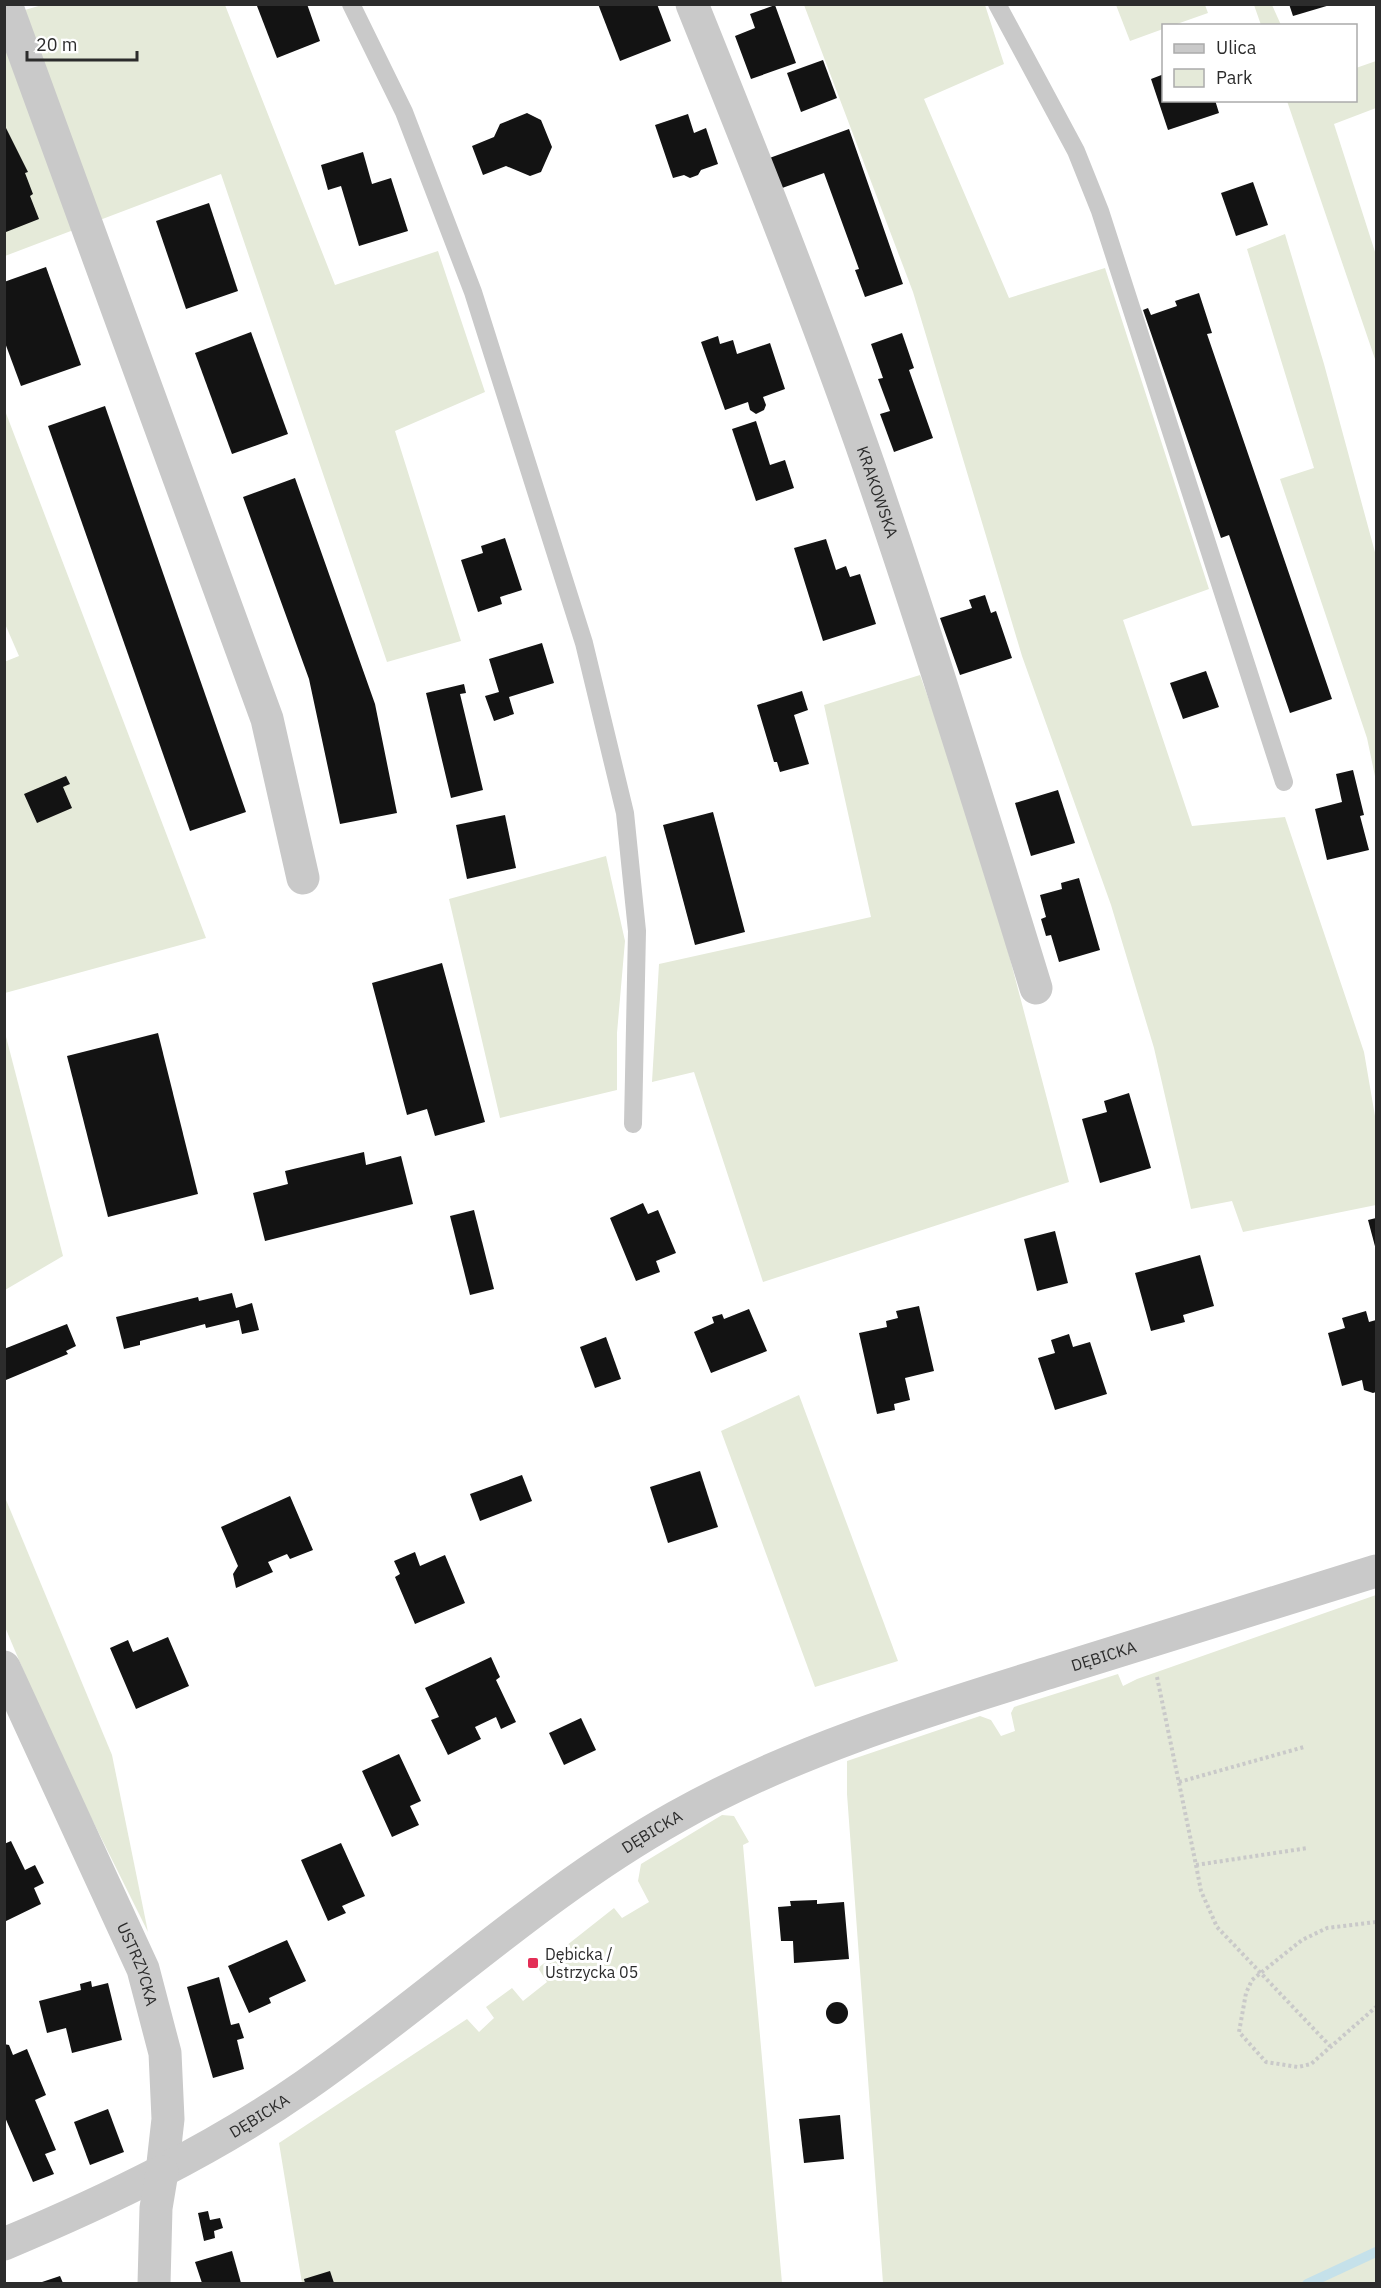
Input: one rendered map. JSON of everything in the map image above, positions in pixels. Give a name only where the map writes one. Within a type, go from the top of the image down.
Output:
[{"type":"street","points":[[6,4],[267,719],[303,878]]},
{"type":"street","name":"KRAKOWSKA","points":[[692,4],[743,131],[869,468],[970,774],[1036,988]]},
{"type":"street","name":"DĘBICKA","points":[[4,2244],[162,2172],[268,2111],[305,2086],[568,1885],[620,1850],[736,1785],[813,1751],[927,1711],[1377,1570]]},
{"type":"street","name":"USTRZYCKA","points":[[4,1667],[147,1980],[165,2054],[168,2119],[156,2208],[154,2283]]},
{"type":"lane","points":[[351,4],[404,112],[472,292],[584,643],[626,825],[637,931],[633,1124]]},
{"type":"lane","points":[[997,4],[1076,151],[1100,211],[1284,782]]},
{"type":"path","points":[[1155,1669],[1201,1891],[1217,1927],[1330,2046]]},
{"type":"path","points":[[1179,1782],[1304,1747]]},
{"type":"path","points":[[1196,1865],[1308,1848]]},
{"type":"path","points":[[1377,1922],[1318,1930],[1302,1940],[1260,1973],[1249,1986],[1238,2027],[1240,2037],[1261,2060],[1274,2064],[1304,2067],[1311,2064],[1377,2007]]},
{"type":"green space","points":[[42,5],[225,5],[335,285],[438,251],[485,392],[395,431],[461,641],[387,662],[221,174],[5,256],[4,16]]},
{"type":"green space","points":[[804,5],[985,5],[1004,64],[924,99],[1009,298],[1105,268],[1209,589],[1123,620],[1192,826],[1285,817],[1364,1052],[1376,1122],[1376,1205],[1243,1232],[1232,1201],[1191,1209],[1154,1048],[1111,905],[1022,656],[913,292]]},
{"type":"green space","points":[[1116,5],[1205,5],[1208,13],[1177,24],[1162,24],[1162,29],[1130,41]]},
{"type":"green space","points":[[1254,5],[1272,5],[1281,24],[1261,24]]},
{"type":"green space","points":[[1376,61],[1376,108],[1334,124],[1376,255],[1376,362],[1287,102],[1357,102],[1357,68]]},
{"type":"green space","points":[[1285,234],[1324,364],[1376,556],[1376,781],[1367,738],[1280,479],[1314,468],[1247,249]]},
{"type":"green space","points":[[4,408],[206,938],[5,993],[4,662],[19,656],[5,624]]},
{"type":"green space","points":[[920,675],[977,834],[1069,1182],[763,1282],[694,1072],[652,1082],[659,964],[871,917],[824,705]]},
{"type":"green space","points":[[606,856],[625,941],[617,1033],[617,1090],[500,1118],[449,899]]},
{"type":"green space","points":[[4,1029],[63,1256],[5,1290],[4,1290]]},
{"type":"green space","points":[[799,1395],[898,1661],[815,1687],[721,1431]]},
{"type":"green space","points":[[4,1495],[112,1755],[148,1932],[54,1743],[5,1627]]},
{"type":"green space","points":[[1376,1595],[1376,2283],[883,2283],[847,1794],[847,1761],[980,1716],[991,1720],[1001,1736],[1015,1731],[1011,1713],[1014,1707],[1118,1674],[1123,1686],[1137,1679]]},
{"type":"green space","points":[[722,1815],[734,1816],[749,1842],[743,1845],[782,2283],[302,2283],[279,2143],[467,2019],[479,2032],[494,2018],[486,2007],[512,1988],[523,2001],[547,1982],[538,1968],[614,1908],[622,1918],[649,1902],[638,1881],[641,1864]]},
{"type":"building","points":[[261,4],[307,4],[320,41],[277,58],[257,6]]},
{"type":"building","points":[[598,4],[657,4],[671,41],[620,61]]},
{"type":"building","points":[[1289,4],[1330,4],[1330,5],[1293,16]]},
{"type":"building","points":[[775,5],[796,63],[751,79],[735,36],[755,28],[750,14]]},
{"type":"building","points":[[823,60],[837,98],[801,112],[787,73]]},
{"type":"building","points":[[1162,75],[1162,102],[1216,102],[1219,113],[1168,130],[1151,79]]},
{"type":"building","points":[[527,113],[541,120],[552,147],[541,172],[530,176],[506,166],[483,175],[472,146],[494,137],[500,124]]},
{"type":"building","points":[[688,114],[694,133],[706,128],[718,164],[701,170],[698,175],[690,178],[684,175],[673,178],[655,125]]},
{"type":"building","points":[[4,124],[28,172],[25,173],[33,194],[30,196],[39,219],[6,232]]},
{"type":"building","points":[[849,129],[903,284],[865,297],[855,270],[859,269],[824,173],[771,192],[761,161]]},
{"type":"building","points":[[363,152],[372,184],[391,178],[408,231],[359,246],[341,186],[328,190],[321,165]]},
{"type":"building","points":[[1253,182],[1268,225],[1236,236],[1221,193]]},
{"type":"building","points":[[209,203],[238,291],[186,309],[156,221]]},
{"type":"building","points":[[46,267],[81,365],[21,386],[4,340],[4,282]]},
{"type":"building","points":[[1199,293],[1212,333],[1207,334],[1332,699],[1290,713],[1229,535],[1221,538],[1143,310],[1148,308],[1151,315],[1177,306],[1175,301]]},
{"type":"building","points":[[251,332],[288,434],[232,454],[195,353]]},
{"type":"building","points":[[902,333],[914,368],[909,370],[933,438],[894,452],[880,414],[890,411],[878,379],[883,378],[871,344]]},
{"type":"building","points":[[718,336],[720,344],[733,340],[737,354],[770,343],[785,389],[763,397],[766,405],[764,410],[756,414],[750,410],[748,402],[725,410],[701,342]]},
{"type":"building","points":[[105,406],[246,812],[190,831],[48,426]]},
{"type":"building","points":[[756,421],[770,465],[785,460],[794,488],[756,501],[732,429]]},
{"type":"building","points":[[295,478],[375,704],[397,813],[340,824],[309,679],[243,497]]},
{"type":"building","points":[[505,538],[522,590],[500,597],[502,604],[478,612],[461,560],[483,553],[481,546]]},
{"type":"building","points":[[826,539],[836,570],[846,566],[850,577],[860,574],[876,624],[823,641],[794,548]]},
{"type":"building","points":[[985,595],[991,613],[996,611],[1012,658],[960,675],[940,618],[972,608],[969,600]]},
{"type":"building","points":[[542,643],[554,683],[509,697],[514,714],[494,721],[485,696],[499,692],[489,659]]},
{"type":"building","points":[[1206,671],[1219,707],[1183,719],[1170,683]]},
{"type":"building","points":[[464,684],[466,693],[460,694],[483,790],[451,798],[426,693]]},
{"type":"building","points":[[802,691],[808,710],[794,715],[809,764],[780,772],[777,762],[774,762],[757,705]]},
{"type":"building","points":[[1353,770],[1364,815],[1360,816],[1369,850],[1327,860],[1315,809],[1342,802],[1336,774]]},
{"type":"building","points":[[66,776],[70,784],[63,787],[72,808],[37,823],[24,794]]},
{"type":"building","points":[[1058,790],[1075,843],[1031,856],[1015,803]]},
{"type":"building","points":[[713,812],[745,932],[695,945],[663,825]]},
{"type":"building","points":[[505,815],[516,868],[467,879],[456,825]]},
{"type":"building","points":[[1079,878],[1100,950],[1059,962],[1051,935],[1046,936],[1041,919],[1046,917],[1040,895],[1062,889],[1061,883]]},
{"type":"building","points":[[442,963],[485,1122],[435,1136],[427,1109],[407,1115],[372,983]]},
{"type":"building","points":[[158,1033],[198,1194],[108,1217],[67,1056]]},
{"type":"building","points":[[1129,1093],[1151,1168],[1100,1183],[1082,1119],[1107,1112],[1104,1101]]},
{"type":"building","points":[[364,1152],[366,1165],[401,1156],[413,1204],[265,1241],[253,1193],[288,1184],[285,1171]]},
{"type":"building","points":[[643,1203],[648,1214],[658,1210],[676,1253],[656,1261],[660,1272],[636,1281],[610,1218]]},
{"type":"building","points":[[474,1210],[494,1289],[470,1295],[450,1216]]},
{"type":"building","points":[[1376,1218],[1376,1250],[1368,1220]]},
{"type":"building","points":[[1055,1231],[1068,1283],[1037,1291],[1024,1239]]},
{"type":"building","points":[[1200,1255],[1214,1306],[1183,1315],[1185,1322],[1151,1331],[1135,1273]]},
{"type":"building","points":[[232,1293],[236,1308],[252,1303],[259,1330],[242,1334],[239,1320],[206,1328],[205,1324],[140,1341],[140,1345],[124,1349],[116,1317],[198,1297],[199,1301]]},
{"type":"building","points":[[919,1306],[934,1371],[905,1378],[910,1400],[894,1404],[895,1410],[877,1414],[859,1333],[887,1327],[886,1321],[898,1318],[896,1311]]},
{"type":"building","points":[[749,1309],[767,1351],[711,1373],[694,1332],[714,1323],[712,1317],[722,1314],[724,1319]]},
{"type":"building","points":[[1366,1311],[1369,1322],[1376,1320],[1376,1392],[1373,1393],[1364,1390],[1362,1380],[1342,1386],[1328,1333],[1345,1328],[1342,1318]]},
{"type":"building","points":[[67,1324],[76,1346],[66,1351],[68,1354],[6,1380],[4,1349]]},
{"type":"building","points":[[1069,1334],[1073,1347],[1090,1342],[1107,1394],[1055,1410],[1038,1358],[1055,1353],[1051,1340]]},
{"type":"building","points":[[606,1337],[621,1379],[595,1388],[580,1347]]},
{"type":"building","points":[[700,1471],[718,1527],[668,1543],[650,1487]]},
{"type":"building","points":[[522,1475],[532,1501],[480,1521],[470,1494]]},
{"type":"building","points":[[290,1496],[313,1550],[290,1559],[287,1554],[268,1562],[273,1572],[236,1588],[233,1574],[238,1566],[221,1527]]},
{"type":"building","points":[[415,1552],[420,1566],[445,1555],[465,1603],[415,1624],[395,1577],[400,1574],[394,1561]]},
{"type":"building","points":[[168,1637],[189,1686],[136,1709],[110,1648],[128,1640],[133,1652]]},
{"type":"building","points":[[491,1657],[500,1677],[496,1680],[516,1722],[501,1729],[496,1717],[475,1727],[481,1739],[448,1755],[431,1720],[439,1717],[425,1688]]},
{"type":"building","points":[[581,1718],[596,1750],[564,1765],[549,1733]]},
{"type":"building","points":[[399,1754],[421,1801],[410,1806],[419,1825],[392,1837],[362,1771]]},
{"type":"building","points":[[11,1841],[25,1870],[35,1865],[44,1883],[34,1888],[41,1904],[4,1922],[4,1844]]},
{"type":"building","points":[[341,1843],[365,1896],[342,1906],[346,1913],[328,1921],[301,1860]]},
{"type":"building","points":[[817,1900],[817,1904],[844,1902],[849,1959],[794,1963],[793,1941],[781,1941],[778,1907],[791,1906],[790,1901]]},
{"type":"building","points":[[287,1940],[306,1981],[269,1998],[271,2003],[249,2013],[228,1966]]},
{"type":"building","points":[[219,1977],[231,2025],[239,2023],[244,2038],[237,2040],[244,2069],[213,2078],[187,1987]]},
{"type":"building","points":[[91,1981],[92,1987],[108,1983],[122,2040],[72,2053],[66,2028],[47,2033],[39,2001],[81,1990],[80,1984]]},
{"type":"building","points":[[833,2002],[841,2002],[848,2009],[848,2017],[841,2024],[833,2024],[826,2017],[826,2009]]},
{"type":"building","points":[[4,2044],[9,2045],[13,2055],[27,2049],[46,2095],[35,2100],[56,2150],[45,2154],[54,2174],[33,2182],[4,2115]]},
{"type":"building","points":[[108,2109],[124,2152],[90,2165],[74,2122]]},
{"type":"building","points":[[840,2115],[844,2159],[804,2163],[799,2119]]},
{"type":"building","points":[[208,2211],[210,2220],[220,2218],[223,2228],[214,2231],[215,2238],[204,2241],[198,2213]]},
{"type":"building","points":[[232,2251],[241,2283],[202,2283],[195,2262]]},
{"type":"building","points":[[330,2271],[334,2283],[305,2283],[304,2279]]},
{"type":"building","points":[[60,2276],[63,2283],[39,2283]]},
{"type":"waterway","points":[[1307,2284],[1376,2252]]},
{"type":"place","name":"Dębicka / Ustrzycka 05","points":[[533,1963]]}]
